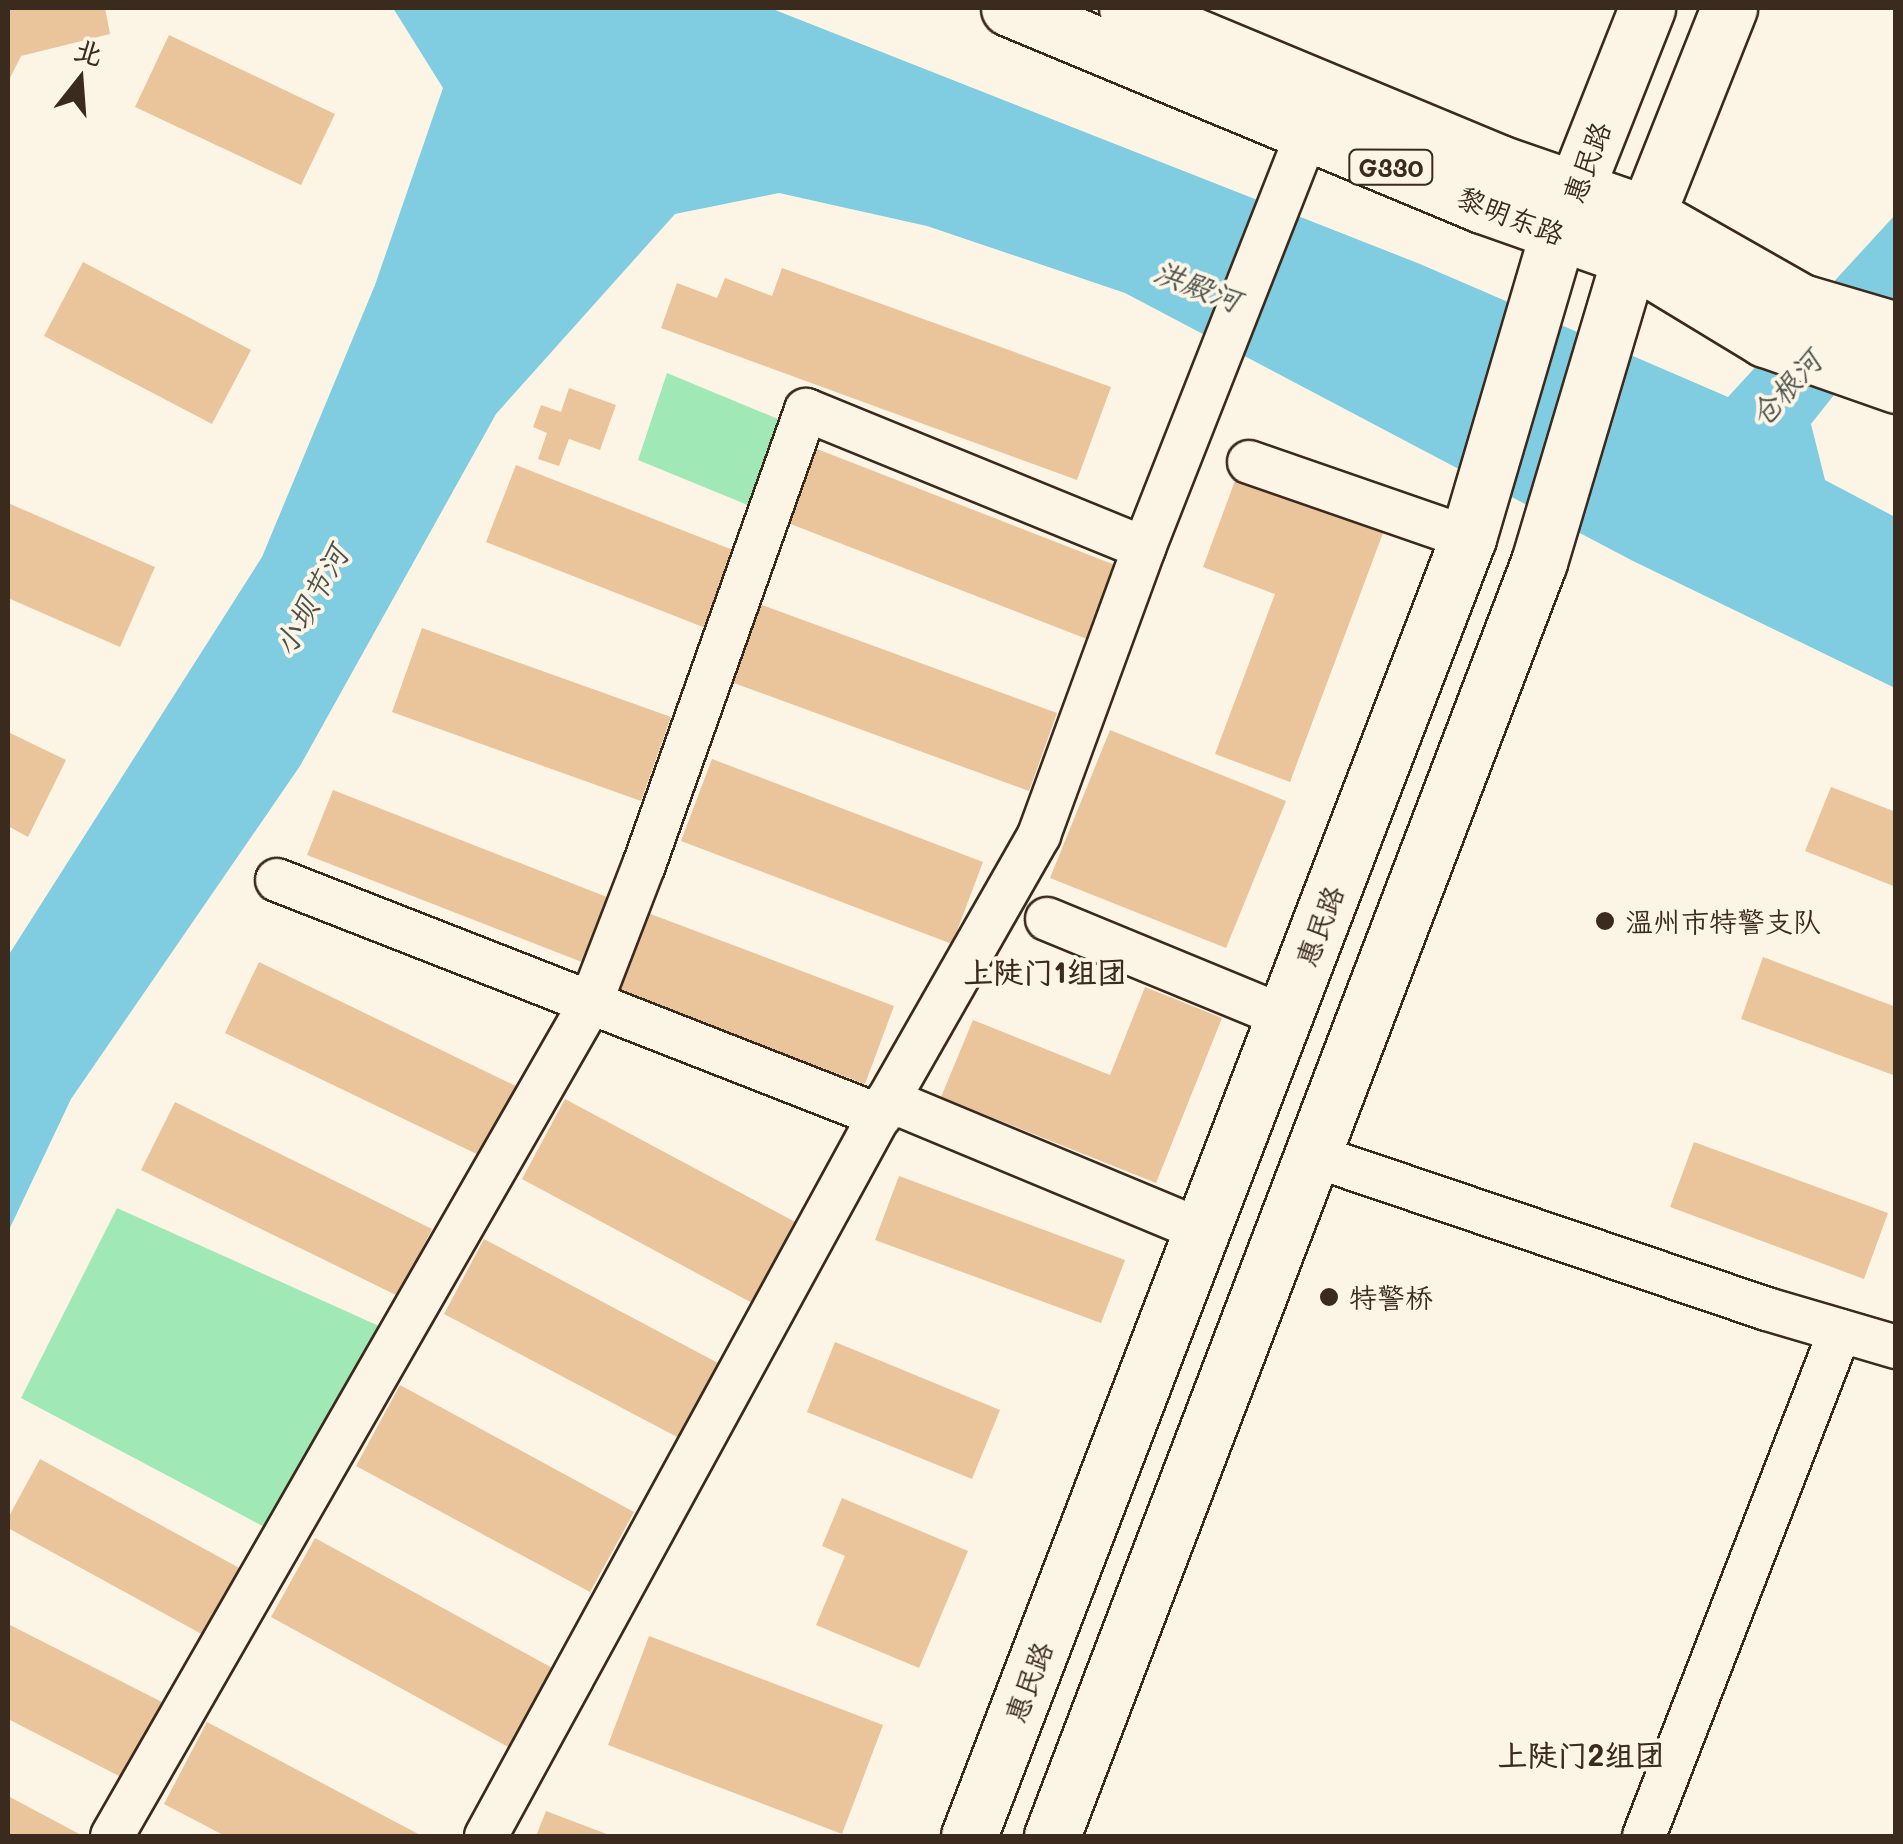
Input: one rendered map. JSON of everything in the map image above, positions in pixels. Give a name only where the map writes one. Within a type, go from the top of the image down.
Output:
[{"type":"main road","name":"黎明东路","points":[[1009,8],[1308,132],[1638,235],[1888,383]]},
{"type":"main road","name":"黎明东路","points":[[1128,8],[1566,213]]},
{"type":"main road","name":"惠民路","points":[[969,1836],[1469,534],[1566,213],[1647,8]]},
{"type":"main road","points":[[1052,1836],[1543,552],[1638,235],[1729,8]]},
{"type":"main road","name":"黎明东路","points":[[1783,321],[1896,330]]},
{"type":"street","points":[[486,1836],[884,1108],[1039,835],[1144,548],[1308,132]]},
{"type":"street","points":[[112,1836],[590,1002],[644,865],[806,410],[1144,548]]},
{"type":"street","points":[[1249,462],[1469,534]]},
{"type":"street","points":[[277,880],[590,1002],[884,1108],[1202,1231]]},
{"type":"street","points":[[1047,919],[1284,1017]]},
{"type":"street","points":[[1312,1155],[1896,1347]]},
{"type":"street","points":[[1644,1836],[1840,1331]]},
{"type":"green space","points":[[667,373],[783,421],[755,508],[638,460]]},
{"type":"green space","points":[[117,1208],[379,1326],[270,1530],[21,1398]]},
{"type":"water","points":[[393,8],[770,8],[1420,264],[1728,397],[1895,215],[1895,318],[1811,424],[1825,480],[1895,517],[1895,688],[1631,560],[1125,293],[927,226],[779,193],[675,214],[496,414],[300,766],[71,1099],[8,1232],[8,956],[262,557],[375,285],[443,88]]},
{"type":"building","points":[[8,8],[105,8],[110,34],[21,56],[8,82]]},
{"type":"building","points":[[169,35],[335,114],[301,185],[135,107]]},
{"type":"building","points":[[83,262],[251,350],[212,424],[44,336]]},
{"type":"building","points":[[782,268],[1111,387],[1077,480],[661,328],[677,283],[717,298],[725,278],[772,296]]},
{"type":"building","points":[[569,388],[616,405],[600,450],[569,439],[559,466],[538,459],[547,433],[533,427],[541,405],[561,412]]},
{"type":"building","points":[[817,449],[1115,565],[1087,639],[788,523]]},
{"type":"building","points":[[516,465],[738,552],[708,629],[486,542]]},
{"type":"building","points":[[1236,478],[1383,533],[1290,782],[1215,754],[1275,594],[1203,567]]},
{"type":"building","points":[[8,503],[155,567],[120,647],[8,598]]},
{"type":"building","points":[[759,604],[1057,713],[1029,791],[731,682]]},
{"type":"building","points":[[422,628],[671,717],[641,801],[392,712]]},
{"type":"building","points":[[1110,730],[1286,801],[1226,948],[1050,878]]},
{"type":"building","points":[[8,732],[66,760],[28,837],[8,826]]},
{"type":"building","points":[[712,759],[983,862],[952,944],[681,841]]},
{"type":"building","points":[[1831,787],[1896,812],[1896,887],[1805,851]]},
{"type":"building","points":[[333,790],[612,899],[587,964],[307,855]]},
{"type":"building","points":[[648,913],[894,1006],[865,1084],[619,992]]},
{"type":"building","points":[[1763,957],[1896,1007],[1896,1076],[1741,1019]]},
{"type":"building","points":[[259,962],[518,1087],[483,1157],[225,1033]]},
{"type":"building","points":[[1145,987],[1222,1018],[1156,1183],[941,1097],[973,1020],[1110,1075]]},
{"type":"building","points":[[565,1099],[797,1223],[754,1304],[522,1179]]},
{"type":"building","points":[[175,1102],[432,1229],[398,1296],[141,1170]]},
{"type":"building","points":[[1694,1142],[1888,1213],[1864,1279],[1670,1207]]},
{"type":"building","points":[[899,1176],[1125,1260],[1101,1323],[875,1240]]},
{"type":"building","points":[[484,1239],[718,1363],[679,1438],[444,1314]]},
{"type":"building","points":[[835,1342],[1000,1410],[972,1479],[807,1412]]},
{"type":"building","points":[[400,1385],[634,1512],[590,1592],[356,1466]]},
{"type":"building","points":[[40,1459],[243,1570],[207,1637],[8,1528],[8,1518]]},
{"type":"building","points":[[842,1498],[968,1551],[919,1668],[816,1625],[845,1556],[822,1546]]},
{"type":"building","points":[[315,1538],[556,1670],[512,1749],[271,1617]]},
{"type":"building","points":[[8,1624],[162,1702],[123,1778],[8,1719]]},
{"type":"building","points":[[649,1636],[883,1725],[842,1834],[608,1745]]},
{"type":"building","points":[[207,1722],[422,1836],[225,1836],[164,1804]]},
{"type":"building","points":[[8,1796],[83,1836],[8,1836]]},
{"type":"building","points":[[546,1811],[612,1836],[536,1836]]},
{"type":"place","name":"温州市特警支队","points":[[1605,921]]},
{"type":"place","name":"特警桥","points":[[1329,1297]]},
{"type":"district","name":"上陡门1组团","points":[[1045,971]]},
{"type":"district","name":"上陡门2组团","points":[[1581,1754]]},
{"type":"water label","name":"洪殿河","points":[[1198,285]]},
{"type":"water label","name":"仓根河","points":[[1785,388]]},
{"type":"water label","name":"小坝节河","points":[[310,600]]}]
